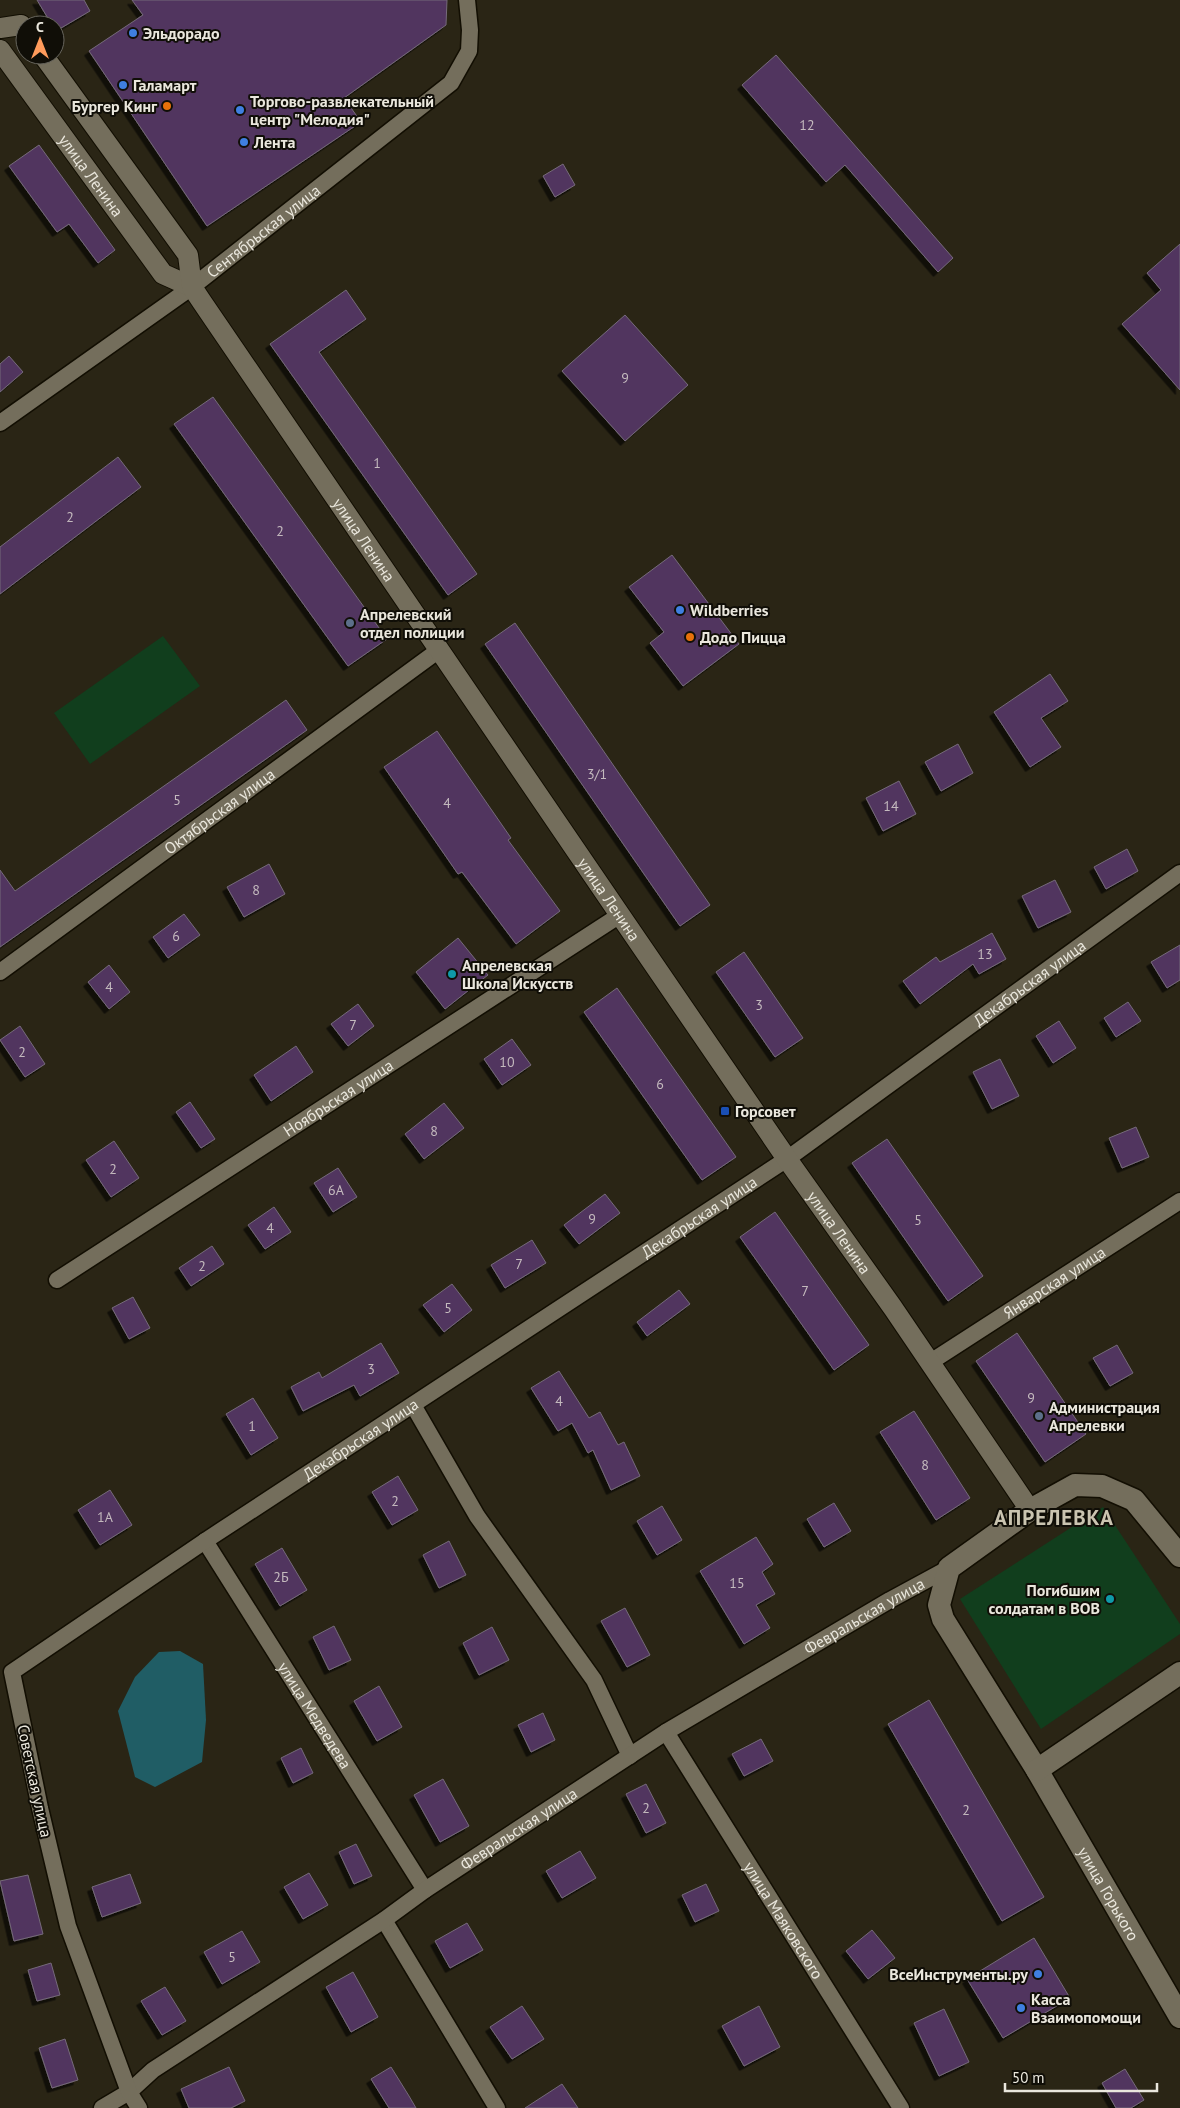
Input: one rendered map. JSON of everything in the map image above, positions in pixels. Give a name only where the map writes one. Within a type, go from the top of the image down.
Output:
[{"type":"main road","points":[[949,1568],[1030,1510],[1075,1485],[1102,1486],[1134,1500],[1180,1556]]},
{"type":"main road","name":"улица Горького","points":[[949,1568],[939,1605],[943,1619],[1037,1770],[1180,2017]]},
{"type":"main road","points":[[1037,1770],[1180,1674]]},
{"type":"street","name":"Сентябрьская улица","points":[[0,423],[192,287],[451,83],[469,52],[470,30],[467,0]]},
{"type":"street","points":[[0,28],[15,26]]},
{"type":"street","name":"улица Ленина","points":[[0,50],[164,274],[192,287]]},
{"type":"street","name":"улица Ленина","points":[[50,65],[188,255],[192,287],[787,1159],[893,1308],[928,1363],[1030,1510]]},
{"type":"street","name":"Октябрьская улица","points":[[0,972],[439,650]]},
{"type":"street","name":"Декабрьская улица","points":[[205,1541],[787,1159],[1180,873]]},
{"type":"street","name":"Ноябрьская улица","points":[[57,1280],[620,915]]},
{"type":"street","name":"Январская улица","points":[[928,1363],[1180,1200]]},
{"type":"street","points":[[413,1404],[477,1516],[594,1680],[630,1756]]},
{"type":"street","name":"улица Медведева","points":[[205,1541],[425,1890]]},
{"type":"street","name":"Советская улица","points":[[138,2108],[129,2092],[68,1926],[40,1808],[12,1672],[205,1541]]},
{"type":"street","name":"Февральская улица","points":[[102,2108],[129,2092],[152,2070],[384,1920],[425,1890],[666,1732],[890,1600],[949,1568]]},
{"type":"street","name":"улица Маяковского","points":[[666,1732],[901,2108]]},
{"type":"street","points":[[384,1920],[497,2108]]},
{"type":"green space","points":[[163,636],[200,686],[90,764],[54,713]]},
{"type":"green space","points":[[1103,1507],[1180,1624],[1180,1634],[1041,1729],[960,1599]]},
{"type":"water","points":[[180,1651],[203,1664],[206,1720],[202,1762],[155,1787],[135,1777],[118,1711],[135,1677],[159,1652]]},
{"type":"building","points":[[37,0],[84,0],[90,11],[65,26],[65,15],[46,15]]},
{"type":"building","name":"Торгово-развлекательный центр \"Мелодия\"","points":[[132,0],[447,0],[446,25],[344,98],[361,122],[207,226],[89,51],[143,15]]},
{"type":"building","points":[[776,55],[953,258],[938,272],[845,165],[826,182],[742,85]]},
{"type":"building","points":[[39,145],[115,250],[98,263],[69,224],[57,232],[9,166]]},
{"type":"building","points":[[563,164],[575,185],[555,197],[543,176]]},
{"type":"building","points":[[1180,244],[1180,390],[1122,324],[1161,290],[1147,273]]},
{"type":"building","points":[[346,290],[366,319],[319,352],[477,574],[448,595],[270,344]]},
{"type":"building","points":[[625,315],[688,385],[625,441],[562,371]]},
{"type":"building","points":[[9,356],[23,372],[0,392],[0,364]]},
{"type":"building","points":[[213,397],[387,639],[348,666],[174,424]]},
{"type":"building","points":[[118,457],[141,487],[0,594],[0,547]]},
{"type":"building","name":"Wildberries","points":[[672,555],[739,644],[683,686],[650,643],[664,632],[629,587]]},
{"type":"building","points":[[515,623],[710,905],[680,926],[485,644]]},
{"type":"building","points":[[1050,674],[1068,701],[1041,718],[1061,747],[1030,767],[994,712]]},
{"type":"building","points":[[286,700],[307,730],[0,947],[0,870],[15,891]]},
{"type":"building","points":[[437,731],[511,838],[508,840],[560,911],[516,944],[462,872],[458,874],[384,767]]},
{"type":"building","points":[[958,744],[973,773],[941,791],[925,762]]},
{"type":"building","points":[[899,781],[916,814],[883,831],[866,798]]},
{"type":"building","points":[[1127,849],[1138,871],[1106,889],[1094,867]]},
{"type":"building","points":[[269,864],[285,894],[244,917],[227,887]]},
{"type":"building","points":[[1055,880],[1071,912],[1038,928],[1022,896]]},
{"type":"building","points":[[184,914],[200,935],[168,958],[153,937]]},
{"type":"building","points":[[992,933],[1006,959],[979,974],[973,964],[920,1004],[903,981],[936,957],[940,962]]},
{"type":"building","name":"Апрелевская Школа Искусств","points":[[458,938],[488,975],[445,1009],[416,972]]},
{"type":"building","points":[[1180,945],[1180,980],[1167,988],[1151,962]]},
{"type":"building","points":[[744,952],[803,1038],[775,1057],[716,972]]},
{"type":"building","points":[[109,965],[130,992],[109,1009],[88,982]]},
{"type":"building","points":[[617,988],[736,1157],[702,1180],[584,1012]]},
{"type":"building","points":[[1128,1002],[1141,1021],[1116,1037],[1104,1018]]},
{"type":"building","points":[[358,1004],[374,1026],[348,1046],[331,1024]]},
{"type":"building","points":[[1059,1021],[1076,1048],[1053,1063],[1036,1036]]},
{"type":"building","points":[[20,1026],[45,1064],[25,1077],[0,1040]]},
{"type":"building","points":[[512,1039],[531,1065],[502,1085],[484,1059]]},
{"type":"building","points":[[296,1046],[313,1072],[271,1101],[254,1075]]},
{"type":"building","points":[[1000,1059],[1019,1096],[992,1109],[973,1072]]},
{"type":"building","points":[[190,1102],[215,1139],[201,1148],[176,1112]]},
{"type":"building","points":[[444,1103],[464,1128],[424,1159],[405,1134]]},
{"type":"building","points":[[1136,1127],[1149,1157],[1122,1168],[1109,1138]]},
{"type":"building","points":[[887,1139],[983,1276],[948,1301],[852,1163]]},
{"type":"building","points":[[114,1141],[139,1178],[111,1197],[86,1160]]},
{"type":"building","points":[[338,1168],[357,1197],[333,1212],[314,1183]]},
{"type":"building","points":[[605,1194],[620,1213],[579,1244],[564,1225]]},
{"type":"building","points":[[274,1207],[291,1232],[265,1249],[248,1225]]},
{"type":"building","points":[[775,1212],[869,1345],[834,1370],[740,1237]]},
{"type":"building","points":[[532,1240],[546,1263],[505,1288],[491,1265]]},
{"type":"building","points":[[212,1246],[224,1264],[191,1286],[179,1268]]},
{"type":"building","points":[[452,1284],[472,1310],[444,1332],[423,1305]]},
{"type":"building","points":[[679,1290],[690,1304],[647,1336],[637,1322]]},
{"type":"building","points":[[133,1297],[150,1328],[129,1339],[112,1308]]},
{"type":"building","points":[[1017,1333],[1086,1434],[1045,1462],[976,1361]]},
{"type":"building","points":[[381,1343],[399,1373],[360,1396],[354,1385],[303,1411],[291,1387],[319,1372],[322,1378]]},
{"type":"building","points":[[1117,1345],[1133,1373],[1110,1386],[1093,1358]]},
{"type":"building","points":[[559,1371],[589,1418],[600,1412],[618,1445],[624,1442],[640,1476],[611,1490],[593,1450],[588,1453],[572,1423],[558,1431],[531,1388]]},
{"type":"building","points":[[253,1398],[278,1438],[251,1455],[226,1414]]},
{"type":"building","points":[[914,1411],[970,1498],[936,1520],[880,1432]]},
{"type":"building","points":[[398,1476],[418,1510],[392,1525],[372,1492]]},
{"type":"building","points":[[110,1490],[132,1525],[100,1545],[78,1510]]},
{"type":"building","points":[[834,1503],[851,1531],[824,1547],[807,1519]]},
{"type":"building","points":[[662,1506],[682,1540],[657,1555],[637,1521]]},
{"type":"building","points":[[756,1537],[773,1564],[762,1572],[775,1594],[756,1605],[770,1628],[744,1644],[700,1571]]},
{"type":"building","points":[[449,1541],[466,1575],[439,1588],[423,1555]]},
{"type":"building","points":[[282,1548],[307,1590],[280,1606],[255,1564]]},
{"type":"building","points":[[625,1608],[650,1655],[627,1667],[601,1621]]},
{"type":"building","points":[[334,1626],[351,1660],[329,1670],[313,1637]]},
{"type":"building","points":[[492,1627],[509,1660],[479,1675],[463,1643]]},
{"type":"building","points":[[379,1686],[402,1727],[377,1741],[354,1701]]},
{"type":"building","points":[[929,1700],[1044,1897],[1002,1921],[888,1724]]},
{"type":"building","points":[[543,1713],[555,1740],[531,1752],[518,1725]]},
{"type":"building","points":[[761,1739],[773,1761],[744,1776],[732,1754]]},
{"type":"building","points":[[301,1748],[313,1773],[293,1783],[281,1758]]},
{"type":"building","points":[[443,1779],[469,1826],[440,1842],[414,1795]]},
{"type":"building","points":[[646,1784],[666,1823],[646,1833],[626,1794]]},
{"type":"building","points":[[356,1844],[372,1876],[354,1884],[339,1852]]},
{"type":"building","points":[[580,1851],[596,1878],[562,1898],[546,1871]]},
{"type":"building","points":[[309,1873],[328,1905],[303,1919],[284,1887]]},
{"type":"building","points":[[130,1874],[141,1903],[102,1917],[92,1887]]},
{"type":"building","points":[[28,1875],[43,1934],[14,1941],[0,1881]]},
{"type":"building","points":[[706,1884],[719,1911],[695,1922],[682,1895]]},
{"type":"building","points":[[467,1923],[483,1950],[450,1968],[435,1941]]},
{"type":"building","points":[[872,1930],[895,1958],[868,1979],[846,1951]]},
{"type":"building","points":[[242,1931],[260,1962],[222,1984],[204,1952]]},
{"type":"building","points":[[1034,1938],[1070,1998],[1003,2038],[967,1979]]},
{"type":"building","points":[[51,1963],[60,1995],[37,2001],[28,1970]]},
{"type":"building","points":[[353,1972],[378,2017],[351,2032],[326,1987]]},
{"type":"building","points":[[165,1987],[186,2021],[162,2035],[141,2001]]},
{"type":"building","points":[[522,2006],[544,2039],[512,2059],[490,2027]]},
{"type":"building","points":[[759,2006],[780,2047],[744,2066],[722,2026]]},
{"type":"building","points":[[944,2009],[969,2062],[939,2076],[914,2023]]},
{"type":"building","points":[[65,2039],[78,2080],[52,2088],[39,2048]]},
{"type":"building","points":[[229,2067],[245,2101],[231,2108],[189,2108],[181,2089]]},
{"type":"building","points":[[391,2067],[416,2108],[389,2108],[371,2079]]},
{"type":"building","points":[[1125,2069],[1144,2100],[1131,2108],[1116,2108],[1102,2083]]},
{"type":"building","points":[[562,2084],[578,2108],[525,2108]]},
{"type":"place","name":"Эльдорадо","points":[[133,33]]},
{"type":"place","name":"Галамарт","points":[[123,85]]},
{"type":"place","name":"Бургер Кинг","points":[[167,106]]},
{"type":"place","name":"Торгово-развлекательный центр \"Мелодия\"","points":[[240,110]]},
{"type":"place","name":"Лента","points":[[244,142]]},
{"type":"place","name":"Wildberries","points":[[680,610]]},
{"type":"place","name":"Апрелевский отдел полиции","points":[[350,623]]},
{"type":"place","name":"Додо Пицца","points":[[690,637]]},
{"type":"place","name":"Апрелевская Школа Искусств","points":[[452,974]]},
{"type":"place","name":"Горсовет","points":[[725,1111]]},
{"type":"place","name":"Администрация Апрелевки","points":[[1039,1416]]},
{"type":"place","name":"Погибшим солдатам в ВОВ","points":[[1110,1599]]},
{"type":"place","name":"ВсеИнструменты.ру","points":[[1038,1974]]},
{"type":"place","name":"Касса Взаимопомощи","points":[[1021,2008]]},
{"type":"district","name":"АПРЕЛЕВКА","points":[[1054,1518]]}]
